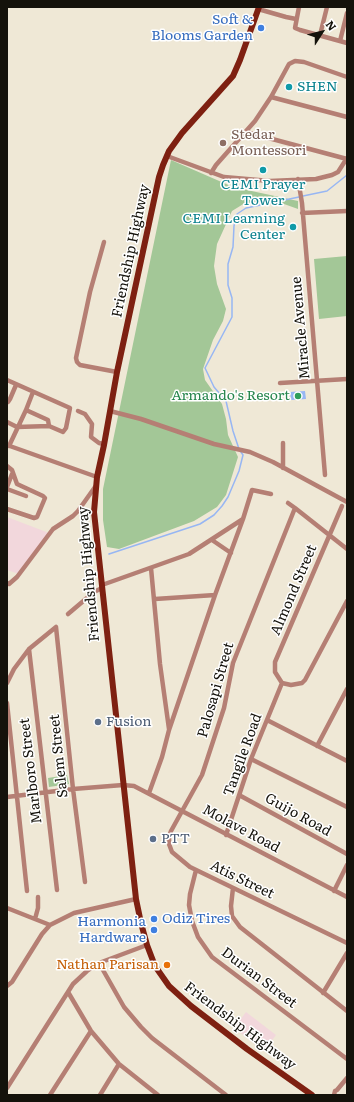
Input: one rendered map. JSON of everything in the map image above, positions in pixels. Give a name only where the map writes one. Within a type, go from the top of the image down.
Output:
[{"type":"main road","name":"Friendship Highway","points":[[258,8],[233,76],[182,133],[167,156],[159,177],[117,372],[95,487],[94,512],[136,899],[147,946],[155,966],[169,986],[191,1006],[247,1049],[312,1095]]},
{"type":"street","points":[[299,7],[295,28],[347,43]]},
{"type":"street","points":[[320,35],[327,7]]},
{"type":"street","points":[[258,8],[286,18],[296,19]]},
{"type":"street","points":[[340,41],[347,13]]},
{"type":"street","points":[[211,173],[246,132],[271,97],[289,64],[295,61],[304,62],[347,77]]},
{"type":"street","points":[[271,97],[347,117]]},
{"type":"street","points":[[167,156],[224,177],[270,181],[316,179],[332,175],[338,172],[347,159],[246,132]]},
{"type":"street","name":"Miracle Avenue","points":[[298,179],[302,203],[325,475]]},
{"type":"street","points":[[302,213],[347,211]]},
{"type":"street","points":[[104,242],[90,292],[76,358],[80,365],[117,372]]},
{"type":"street","points":[[280,383],[347,379]]},
{"type":"street","points":[[7,380],[70,408],[65,431],[63,432],[48,426],[18,427],[7,422]]},
{"type":"street","points":[[7,401],[10,399],[16,385]]},
{"type":"street","points":[[33,392],[26,410],[8,446],[97,477]]},
{"type":"street","points":[[26,410],[48,420],[48,426]]},
{"type":"street","points":[[78,411],[85,414],[92,424],[91,437],[99,443],[104,444]]},
{"type":"street","points":[[110,411],[214,444],[250,452],[273,462],[347,502]]},
{"type":"street","points":[[283,443],[283,468]]},
{"type":"street","points":[[7,466],[12,470],[16,484],[45,498],[37,517],[32,518],[7,508]]},
{"type":"street","points":[[12,474],[7,488],[25,499],[29,490]]},
{"type":"street","points":[[7,589],[8,584],[17,576],[53,529],[73,516],[95,487]]},
{"type":"street","points":[[149,793],[214,595],[243,520],[252,490],[270,494]]},
{"type":"street","points":[[288,503],[330,534],[347,549]]},
{"type":"street","name":"Almond Street","points":[[282,683],[275,672],[276,662],[342,506]]},
{"type":"street","name":"Palosapi Street","points":[[182,810],[202,775],[224,708],[233,663],[295,508]]},
{"type":"street","points":[[68,614],[102,587],[189,554],[243,520]]},
{"type":"street","points":[[212,540],[231,553]]},
{"type":"street","points":[[151,568],[166,716],[169,730]]},
{"type":"street","points":[[155,599],[214,595]]},
{"type":"street","points":[[282,683],[292,685],[305,680],[347,601]]},
{"type":"street","name":"Salem Street","points":[[29,649],[56,627],[73,789],[85,882]]},
{"type":"street","points":[[7,683],[14,669],[29,649]]},
{"type":"street","name":"Marlboro Street","points":[[29,649],[57,890]]},
{"type":"street","name":"Tangile Road","points":[[226,835],[251,759],[282,683]]},
{"type":"street","points":[[317,746],[347,689]]},
{"type":"street","points":[[7,703],[26,891]]},
{"type":"street","points":[[166,716],[173,718]]},
{"type":"street","points":[[267,720],[347,761]]},
{"type":"street","points":[[251,759],[347,807]]},
{"type":"street","name":"Molave Road","points":[[7,797],[73,789],[123,785],[134,786],[347,897]]},
{"type":"street","name":"Guijo Road","points":[[239,795],[347,854]]},
{"type":"street","name":"Atis Street","points":[[182,810],[168,837],[168,844],[172,852],[181,861],[196,870],[347,943]]},
{"type":"street","points":[[334,891],[347,865]]},
{"type":"street","name":"Durian Street","points":[[196,870],[189,905],[192,921],[198,937],[212,957],[347,1059]]},
{"type":"street","points":[[233,888],[231,906],[232,916],[240,927],[347,1011]]},
{"type":"street","points":[[34,919],[38,908],[38,897]]},
{"type":"street","points":[[7,986],[12,982],[42,934],[50,925],[74,913],[136,899]]},
{"type":"street","points":[[7,908],[50,925]]},
{"type":"street","points":[[7,1088],[73,984],[87,971],[99,963],[147,946]]},
{"type":"street","points":[[323,993],[347,954]]},
{"type":"street","points":[[99,963],[124,1007],[141,1027],[152,1038],[226,1095]]},
{"type":"street","points":[[68,992],[91,1031],[119,1064],[157,1095]]},
{"type":"street","points":[[50,1095],[91,1031]]},
{"type":"street","points":[[100,1095],[119,1064]]},
{"type":"street","points":[[335,1093],[347,1078]]},
{"type":"shaded area","points":[[7,517],[49,533],[19,574],[7,570]]},
{"type":"shaded area","points":[[246,1012],[276,1035],[264,1051],[234,1028]]},
{"type":"green space","points":[[171,160],[233,187],[298,201],[298,209],[284,204],[255,202],[245,203],[232,211],[217,244],[214,266],[217,284],[226,309],[223,321],[213,340],[203,369],[205,380],[222,404],[228,435],[238,457],[226,495],[217,507],[194,521],[119,549],[107,547],[103,520],[103,489]]},
{"type":"green space","points":[[347,256],[347,316],[319,319],[314,259]]},
{"type":"green space","points":[[67,775],[69,784],[49,787],[48,778]]},
{"type":"water","name":"Armando's Resort","points":[[305,391],[306,399],[291,400],[290,392]]},
{"type":"waterway","points":[[303,196],[327,191],[347,175]]},
{"type":"waterway","points":[[239,449],[226,401],[214,387],[205,368],[232,317],[232,298],[228,285],[228,264],[233,247],[234,226],[237,214],[246,208],[299,197]]},
{"type":"waterway","points":[[109,554],[200,524],[214,515],[228,497],[239,471],[243,455],[241,452]]},
{"type":"place","name":"Soft & Blooms Garden","points":[[261,28]]},
{"type":"place","name":"SHEN","points":[[289,87]]},
{"type":"place","name":"Stedar Montessori","points":[[223,143]]},
{"type":"place","name":"CEMI Prayer Tower","points":[[263,170]]},
{"type":"place","name":"CEMI Learning Center","points":[[293,227]]},
{"type":"place","name":"Armando's Resort","points":[[298,396]]},
{"type":"place","name":"Fusion","points":[[98,722]]},
{"type":"place","name":"PTT","points":[[153,839]]},
{"type":"place","name":"Odiz Tires","points":[[154,919]]},
{"type":"place","name":"Harmonia Hardware","points":[[154,930]]},
{"type":"place","name":"Nathan Parisan","points":[[167,965]]}]
